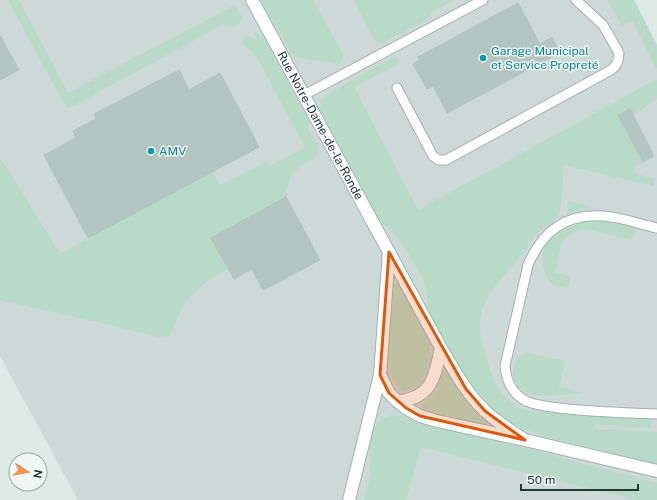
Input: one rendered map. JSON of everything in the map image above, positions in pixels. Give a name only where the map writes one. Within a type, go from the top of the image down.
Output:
[{"type":"main road","name":"Rue Notre-Dame-de-la-Ronde","points":[[252,0],[441,348],[466,389],[485,411],[525,440]]},
{"type":"main road","points":[[349,500],[380,375],[389,252]]},
{"type":"main road","points":[[398,402],[419,396],[428,387],[435,373],[441,348]]},
{"type":"main road","name":"Rue Notre-Dame-de-la-Ronde","points":[[380,375],[389,393],[398,402],[420,416],[657,471]]},
{"type":"lane","points":[[304,95],[483,0]]},
{"type":"lane","points":[[397,88],[433,156],[439,160],[446,160],[610,70],[616,65],[619,54],[603,25],[576,0]]},
{"type":"lane","points":[[657,228],[611,217],[597,216],[570,220],[550,232],[535,250],[528,265],[505,366],[506,378],[512,389],[521,398],[535,404],[589,411],[657,414]]},
{"type":"highlighted area","points":[[389,252],[466,389],[485,411],[525,440],[420,416],[406,408],[389,393],[380,375]]},
{"type":"shaded area","points":[[0,0],[634,0],[657,45],[657,500],[78,500],[0,356]]},
{"type":"green space","points":[[8,0],[19,0],[68,93],[235,5],[242,17],[240,23],[233,27],[226,23],[67,109]]},
{"type":"green space","points":[[261,0],[313,0],[344,56],[340,64],[299,58],[292,55]]},
{"type":"green space","points":[[354,0],[454,0],[433,11],[426,21],[382,43],[374,40]]},
{"type":"green space","points":[[607,0],[634,0],[657,45],[657,69],[633,21],[622,26]]},
{"type":"green space","points":[[253,31],[263,36],[310,123],[308,130],[317,142],[318,152],[316,156],[294,172],[289,182],[286,197],[211,238],[228,268],[208,281],[190,297],[181,310],[169,336],[158,337],[0,300],[0,159],[9,171],[60,254],[212,171],[220,185],[266,162],[269,167],[305,147],[254,52],[243,44],[247,35],[258,42]]},
{"type":"green space","points":[[395,56],[399,63],[354,87],[418,210],[657,79],[657,99],[633,115],[629,109],[618,115],[643,162],[634,167],[637,174],[654,179],[654,186],[564,165],[562,199],[558,216],[535,236],[523,254],[499,281],[487,299],[483,309],[480,319],[480,331],[483,348],[495,382],[508,400],[529,411],[651,420],[651,428],[595,424],[595,429],[657,432],[657,465],[546,437],[526,430],[497,414],[481,400],[468,385],[430,316],[424,282],[419,272],[408,252],[397,237],[377,217],[319,108],[321,99],[328,94]]},
{"type":"green space","points":[[568,201],[594,207],[581,209],[567,215]]},
{"type":"green space","points":[[588,219],[606,220],[633,226],[635,227],[636,231],[631,240],[581,228],[562,241],[555,273],[570,276],[568,288],[550,282],[543,267],[543,255],[547,243],[557,233]]},
{"type":"green space","points":[[399,282],[404,287],[426,335],[431,356],[427,375],[417,387],[403,391],[399,388],[392,377],[388,360],[393,288],[395,283]]},
{"type":"green space","points":[[528,353],[565,361],[559,387],[582,393],[544,396],[525,392],[518,387],[513,377],[514,368],[519,357]]},
{"type":"green space","points":[[446,370],[489,421],[486,426],[444,417],[435,414],[422,406],[434,394],[443,371]]},
{"type":"green space","points":[[392,415],[399,415],[657,483],[657,500],[638,500],[421,447],[406,500],[364,500],[370,473],[370,439],[372,431],[376,424]]},
{"type":"building","name":"Garage Municipal et Service Propreté","points":[[518,3],[540,44],[552,37],[560,53],[447,113],[433,86],[427,89],[413,64],[419,60],[418,57]]},
{"type":"building","points":[[0,35],[19,70],[0,80]]},
{"type":"building","name":"AMV","points":[[179,70],[189,90],[220,73],[259,147],[88,238],[44,155],[76,138],[73,131],[96,119],[94,114]]},
{"type":"building","points":[[630,109],[654,156],[643,162],[618,115]]},
{"type":"building","points":[[286,197],[320,260],[263,290],[252,269],[234,279],[211,238]]},
{"type":"place","name":"Garage Municipal et Service Propreté","points":[[483,58]]},
{"type":"place","name":"AMV","points":[[151,151]]}]
